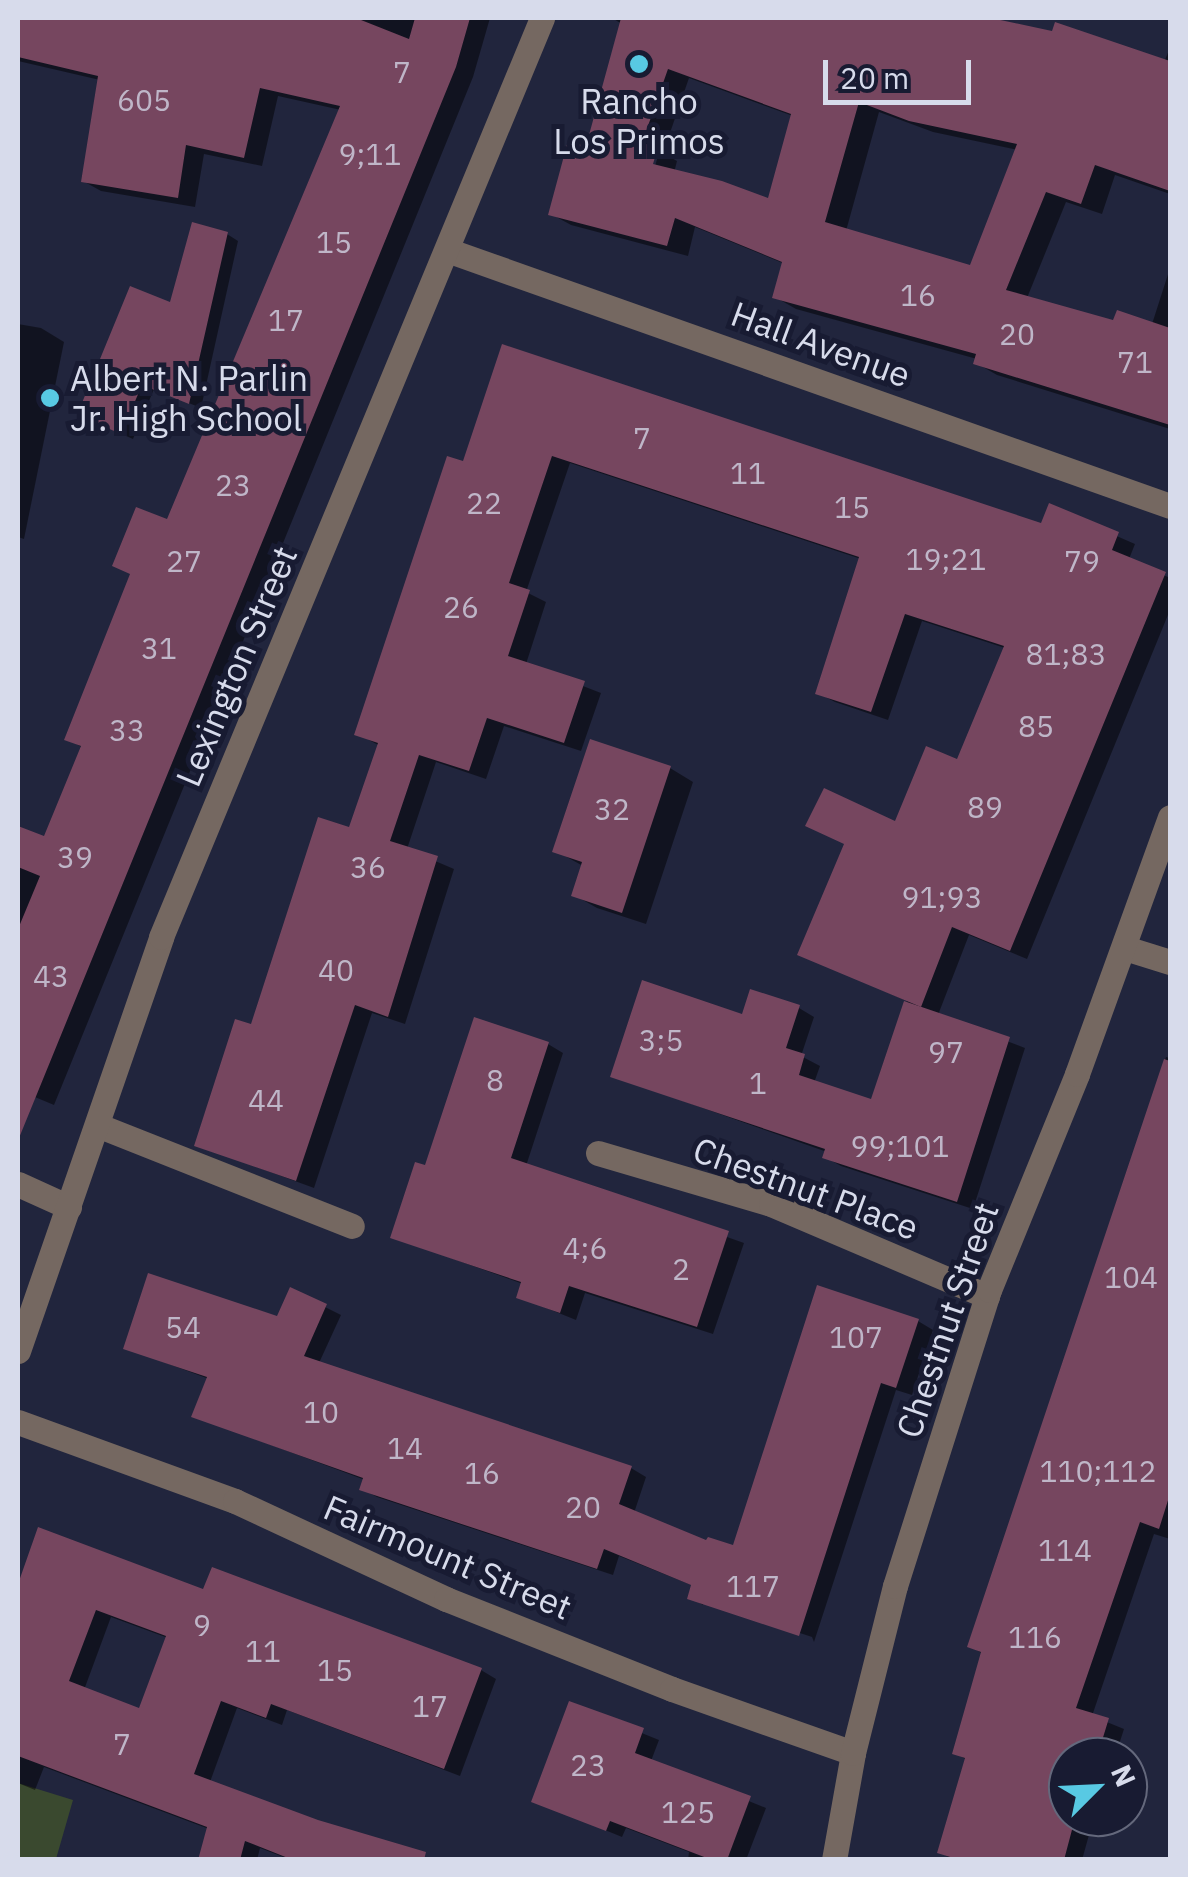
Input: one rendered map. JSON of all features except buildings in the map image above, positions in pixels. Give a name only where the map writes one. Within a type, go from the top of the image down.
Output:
[{"type":"street","name":"Lexington Street","points":[[18,1350],[161,938],[542,18]]},
{"type":"street","name":"Hall Avenue","points":[[448,250],[1170,506]]},
{"type":"street","name":"Chestnut Street","points":[[834,1860],[853,1753],[895,1586],[987,1296],[1125,948],[1170,817]]},
{"type":"street","points":[[1125,948],[1170,962]]},
{"type":"street","points":[[97,1125],[352,1226]]},
{"type":"street","name":"Chestnut Place","points":[[598,1153],[772,1204],[987,1296]]},
{"type":"street","points":[[18,1184],[68,1207]]},
{"type":"street","name":"Fairmount Street","points":[[18,1422],[235,1502],[446,1599],[672,1689],[853,1753]]},
{"type":"green space","points":[[18,1783],[73,1800],[56,1859],[18,1859]]},
{"type":"place","name":"Rancho Los Primos","points":[[639,64]]},
{"type":"place","name":"Albert N. Parlin Jr. High School","points":[[50,398]]}]
